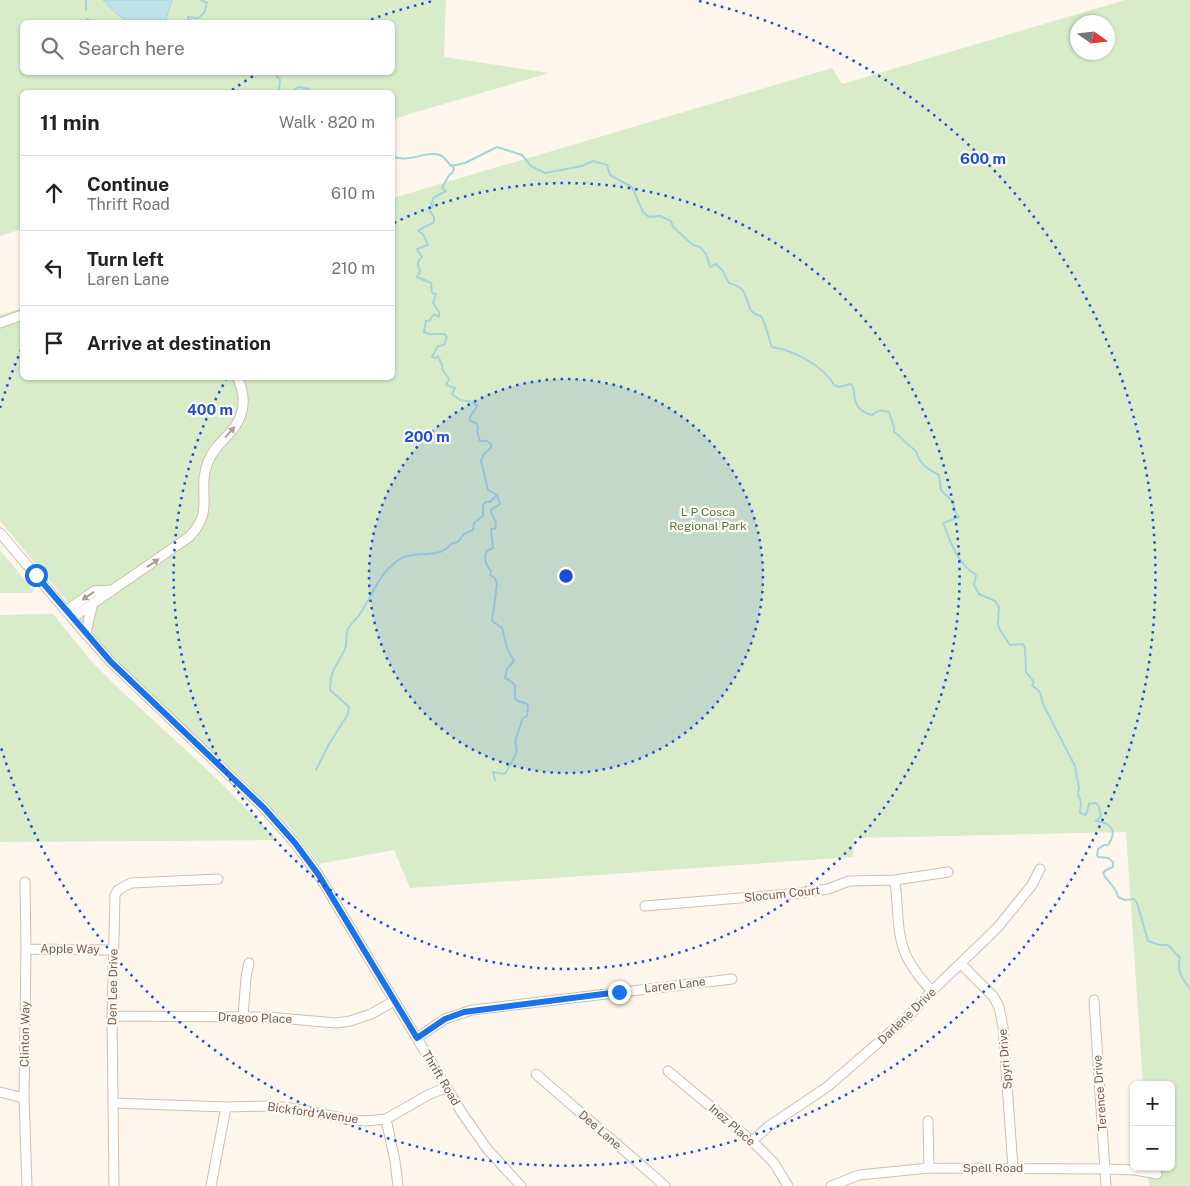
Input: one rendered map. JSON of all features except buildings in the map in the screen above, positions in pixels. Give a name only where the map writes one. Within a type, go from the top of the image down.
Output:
[{"type":"street","points":[[0,323],[20,316]]},
{"type":"street","points":[[69,615],[93,604],[189,538],[198,526],[204,509],[204,476],[207,462],[215,449],[236,427],[242,410],[243,395],[239,380]]},
{"type":"street","name":"Thrift Road","points":[[0,533],[86,635],[145,696],[264,808],[295,843],[318,874],[446,1088],[488,1150],[521,1186]]},
{"type":"street","points":[[69,615],[94,591],[113,590]]},
{"type":"street","points":[[86,635],[88,618],[93,604]]},
{"type":"street","name":"Darlene Drive","points":[[752,1141],[769,1126],[827,1087],[909,1016],[1012,911],[1032,885],[1040,869]]},
{"type":"street","name":"Slocum Court","points":[[645,906],[801,893],[828,889],[849,881],[895,880],[948,872]]},
{"type":"street","name":"Den Lee Drive","points":[[114,1186],[112,1016],[116,895],[121,887],[137,882],[218,879]]},
{"type":"street","points":[[895,880],[898,930],[902,946],[916,972],[932,991]]},
{"type":"street","name":"Clinton Way","points":[[25,882],[24,1098],[27,1186]]},
{"type":"street","name":"Apple Way","points":[[26,948],[113,950]]},
{"type":"street","points":[[243,1017],[249,963]]},
{"type":"street","name":"Spyri Drive","points":[[962,964],[993,996],[999,1007],[1003,1027],[1013,1168]]},
{"type":"street","name":"Laren Lane","points":[[417,1038],[445,1019],[472,1010],[732,979]]},
{"type":"street","name":"Terence Drive","points":[[1094,1000],[1106,1186]]},
{"type":"street","name":"Dragoo Place","points":[[112,1016],[267,1017],[336,1023],[350,1021],[371,1014],[394,1001]]},
{"type":"street","name":"Inez Place","points":[[668,1071],[752,1141],[774,1163],[788,1186]]},
{"type":"street","name":"Dee Lane","points":[[536,1074],[664,1186]]},
{"type":"street","name":"Bickford Avenue","points":[[113,1103],[226,1107],[275,1106],[356,1121],[386,1120],[428,1095],[446,1088]]},
{"type":"street","points":[[0,1092],[24,1098]]},
{"type":"street","points":[[211,1186],[226,1107]]},
{"type":"street","points":[[386,1120],[395,1161],[398,1186]]},
{"type":"street","points":[[928,1121],[929,1168]]},
{"type":"street","name":"Spell Road","points":[[831,1186],[865,1174],[929,1168],[1106,1169],[1135,1170],[1157,1174]]},
{"type":"green space","points":[[0,0],[446,0],[444,57],[549,73],[395,118],[395,90],[20,90],[20,230],[0,236]]},
{"type":"green space","name":"L P Cosca Regional Park","points":[[1125,0],[1190,0],[1190,1186],[1149,1186],[1148,1171],[1175,1171],[1175,1081],[1143,1081],[1126,832],[856,838],[854,839],[853,857],[410,888],[394,850],[319,864],[289,826],[246,782],[150,694],[109,652],[0,521],[0,315],[20,309],[20,380],[395,380],[395,197],[832,68],[842,84],[1070,16],[1070,60],[1115,60],[1115,15],[1074,15]]},
{"type":"green space","points":[[0,550],[34,591],[30,593],[0,593]]},
{"type":"green space","points":[[53,614],[91,661],[214,776],[278,840],[0,842],[0,615]]},
{"type":"water","points":[[103,0],[172,0],[166,20],[127,20],[119,16]]},
{"type":"waterway","points":[[86,0],[86,10]]},
{"type":"waterway","points":[[189,20],[188,17],[198,18],[204,13],[207,3],[201,0]]},
{"type":"waterway","points":[[276,75],[280,80],[279,90]]},
{"type":"waterway","points":[[294,90],[299,87],[310,90]]},
{"type":"waterway","points":[[395,157],[405,159],[434,154],[445,158],[451,166],[465,163],[497,147],[522,155],[531,166],[545,173],[582,166],[593,161],[607,165],[610,175],[632,187],[643,212],[649,217],[660,216],[671,221],[673,227],[693,245],[700,247],[706,254],[710,267],[716,264],[722,270],[729,283],[742,289],[753,312],[763,319],[772,347],[798,355],[816,365],[834,385],[839,387],[851,384],[855,401],[860,409],[865,412],[872,415],[880,411],[889,412],[894,432],[916,451],[924,465],[939,475],[941,490],[953,502],[955,512],[959,517],[943,523],[959,559],[976,575],[974,585],[979,594],[995,601],[999,607],[998,624],[1010,645],[1023,644],[1025,648],[1026,672],[1034,682],[1032,685],[1040,692],[1043,704],[1075,766],[1079,788],[1078,795],[1081,802],[1080,813],[1086,815],[1089,804],[1096,803],[1101,816],[1096,821],[1102,822],[1112,829],[1113,832],[1108,845],[1098,849],[1098,857],[1108,858],[1113,862],[1113,867],[1103,873],[1116,890],[1118,897],[1125,900],[1134,899],[1137,903],[1148,941],[1160,945],[1168,945],[1180,958],[1180,971],[1190,989]]},
{"type":"waterway","points":[[452,165],[454,169],[442,188],[446,191],[433,198],[431,204],[434,205],[429,210],[434,217],[434,222],[418,231],[423,234],[428,245],[417,249],[422,257],[418,262],[420,272],[417,277],[431,283],[432,293],[436,294],[433,303],[439,312],[439,317],[434,314],[429,321],[426,321],[424,332],[444,334],[447,337],[444,345],[438,346],[432,357],[436,358],[438,356],[442,369],[449,379],[446,385],[455,388],[452,394],[460,400],[473,402],[477,406],[470,417],[470,421],[476,423],[480,441],[487,441],[491,444],[491,448],[481,460],[488,490],[497,495],[500,504],[491,510],[496,522],[495,529],[491,529],[493,548],[487,551],[485,556],[486,564],[491,571],[490,575],[495,578],[497,584],[492,621],[502,628],[507,648],[514,661],[507,669],[505,678],[514,684],[517,701],[528,705],[527,716],[522,719],[516,740],[515,756],[505,774],[493,772],[495,780]]},
{"type":"waterway","points":[[316,770],[329,744],[348,714],[349,707],[330,690],[332,673],[345,649],[348,629],[360,614],[378,582],[389,568],[404,557],[441,552],[451,544],[458,542],[464,534],[473,530],[474,523],[483,516],[483,505],[486,502],[490,502],[496,496]]},
{"type":"route","points":[[36,575],[111,662],[264,808],[295,843],[318,874],[417,1038],[445,1019],[472,1010],[619,992]]}]
